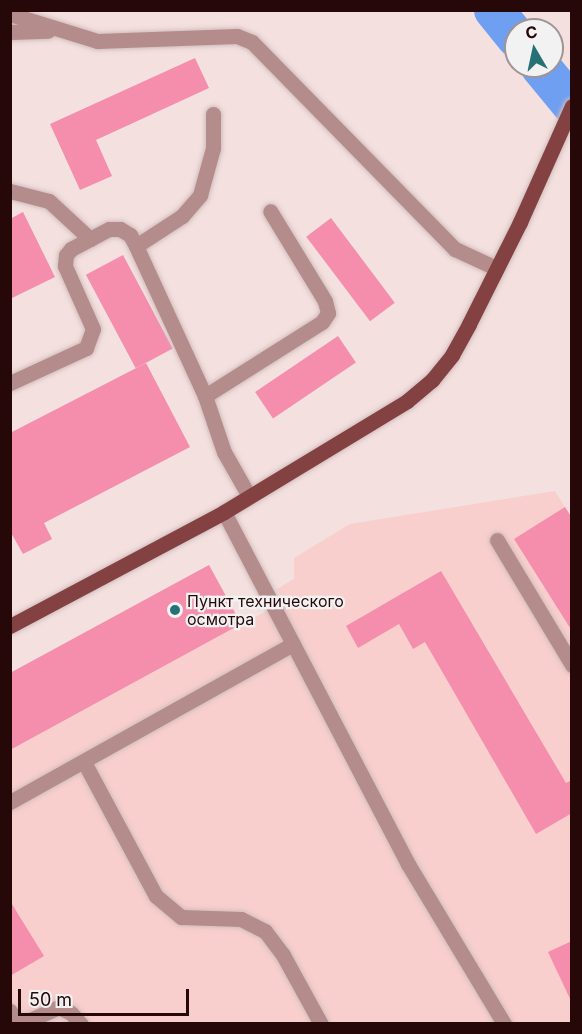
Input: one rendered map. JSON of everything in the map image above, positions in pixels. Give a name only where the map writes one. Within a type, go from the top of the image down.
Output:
[{"type":"main road","points":[[10,626],[224,512],[407,401],[432,380],[452,355],[520,222],[572,106]]},
{"type":"street","points":[[10,14],[98,41],[237,36],[252,42],[455,249],[496,268]]},
{"type":"street","points":[[10,32],[60,31]]},
{"type":"street","points":[[136,246],[182,216],[200,195],[213,148],[213,114]]},
{"type":"street","points":[[10,191],[49,201],[90,239]]},
{"type":"street","points":[[205,396],[322,322],[328,313],[326,301],[270,212]]},
{"type":"street","points":[[10,383],[86,348],[93,329],[65,266],[66,255],[71,249],[109,229],[120,229],[130,235],[136,246],[205,396],[224,452],[249,496]]},
{"type":"street","points":[[224,512],[408,864],[504,1023]]},
{"type":"street","points":[[497,540],[572,665]]},
{"type":"street","points":[[10,802],[293,644]]},
{"type":"street","points":[[84,762],[156,896],[181,917],[241,920],[265,931],[283,955],[321,1023]]},
{"type":"street","points":[[10,1011],[19,1023],[48,1009],[59,1007],[71,1013],[81,1023]]},
{"type":"shaded area","points":[[555,491],[572,518],[571,1023],[11,1024],[11,673],[209,565],[242,624],[284,602],[277,589],[294,579],[294,558],[350,524]]},
{"type":"building","points":[[195,58],[209,88],[96,140],[112,176],[80,190],[50,124]]},
{"type":"building","points":[[23,212],[55,277],[10,299],[10,219]]},
{"type":"building","points":[[331,218],[395,303],[370,321],[306,237]]},
{"type":"building","points":[[123,255],[173,349],[136,368],[86,275]]},
{"type":"building","points":[[338,336],[356,363],[273,418],[255,392]]},
{"type":"building","points":[[146,363],[190,447],[44,523],[52,539],[23,554],[10,531],[10,433]]},
{"type":"building","points":[[565,507],[572,518],[572,631],[514,539]]},
{"type":"building","points":[[209,565],[241,624],[10,750],[10,673]]},
{"type":"building","points":[[441,571],[566,783],[572,780],[572,813],[536,834],[425,642],[413,649],[399,624],[358,648],[346,626]]},
{"type":"building","points":[[10,901],[44,956],[10,976]]},
{"type":"building","points":[[572,941],[572,1003],[548,952]]},
{"type":"waterway","points":[[494,10],[504,22]]},
{"type":"waterway","points":[[550,78],[572,105]]},
{"type":"place","name":"Пункт технического осмотра","points":[[175,610]]}]
